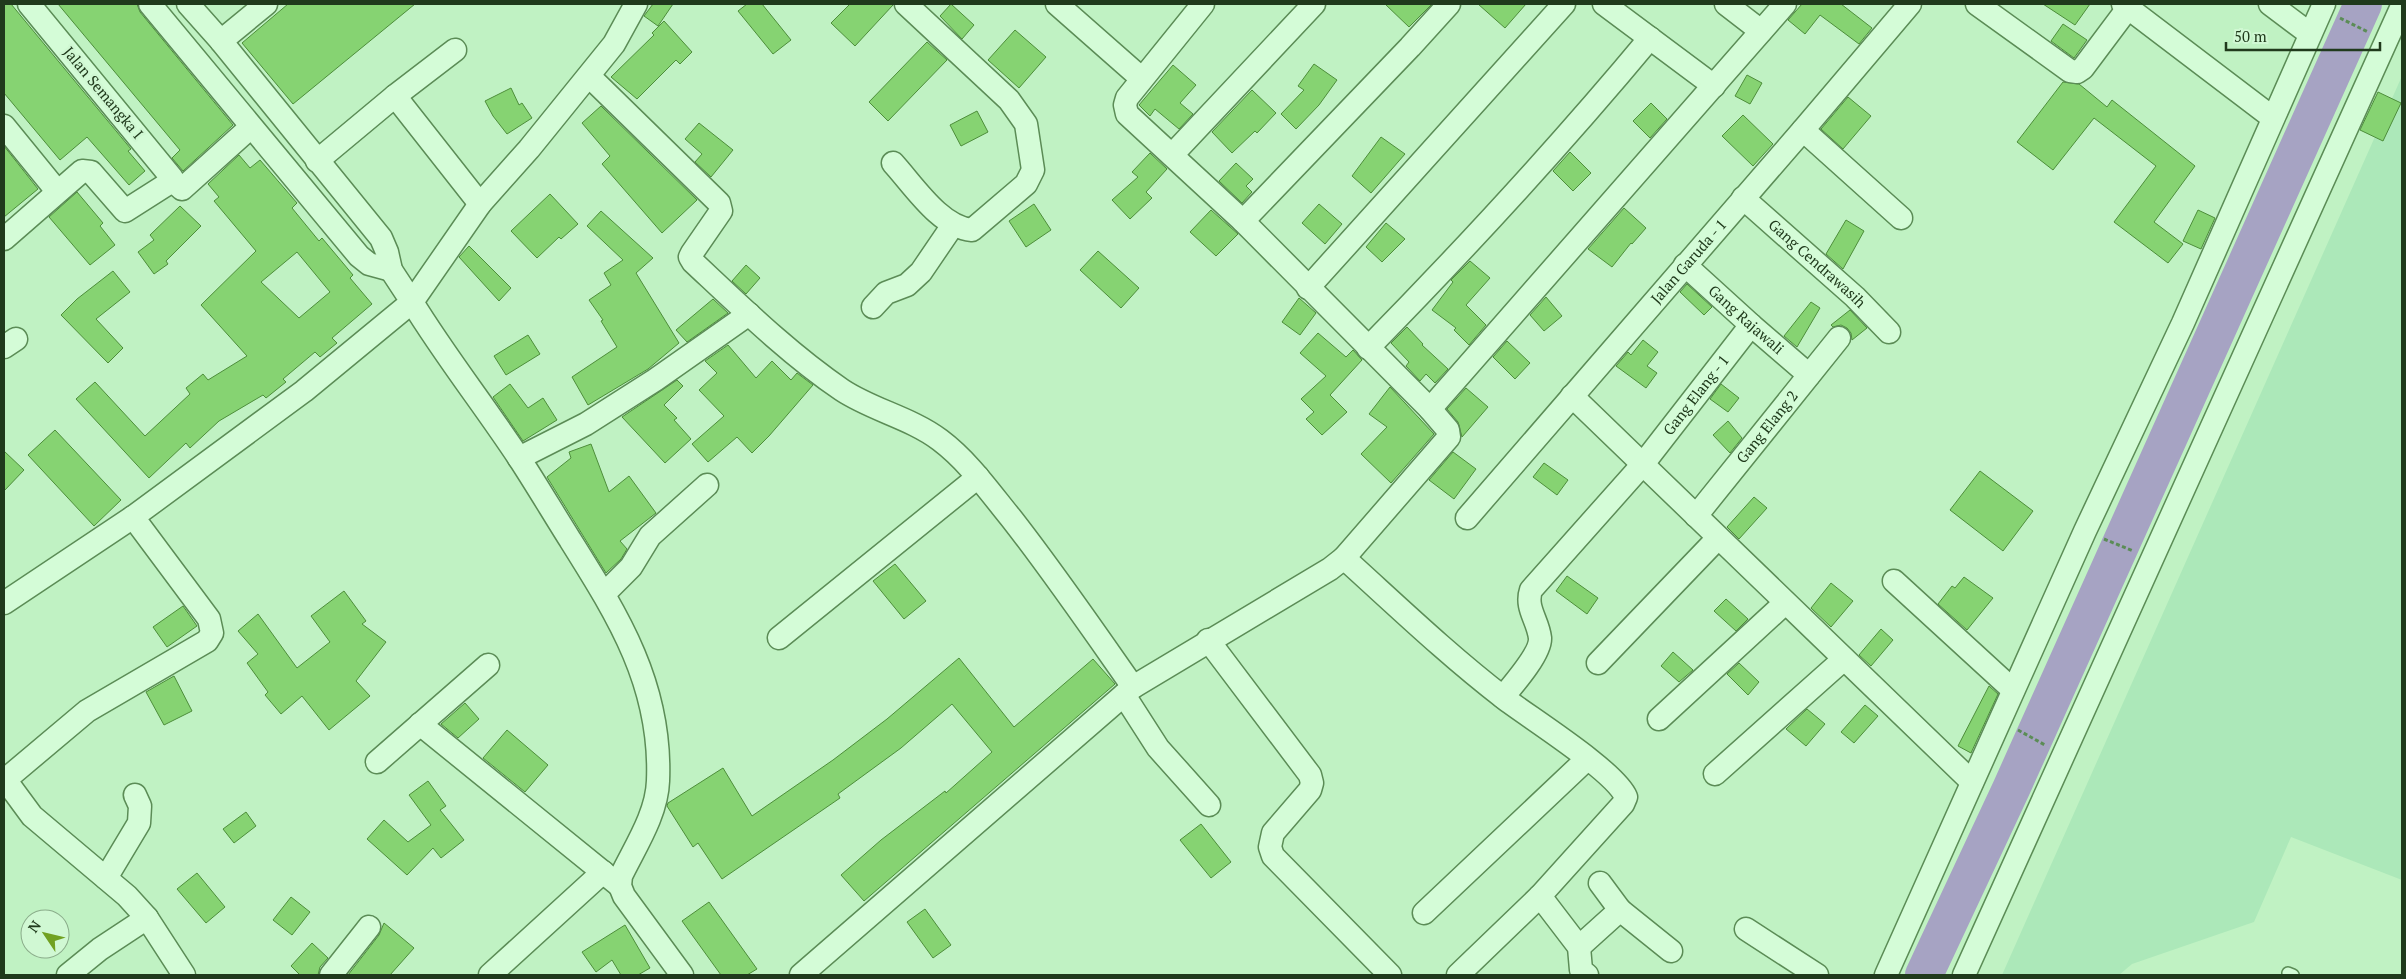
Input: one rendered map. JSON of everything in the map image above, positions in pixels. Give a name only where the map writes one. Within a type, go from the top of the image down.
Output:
[{"type":"street","name":"Jalan Semangka I","points":[[29,4],[172,176],[170,182]]},
{"type":"street","points":[[150,4],[359,256],[369,264],[391,270]]},
{"type":"street","points":[[188,4],[221,41],[381,238],[388,252],[391,270],[519,458],[604,594],[627,636],[641,667],[656,731],[658,782],[654,802],[621,876],[611,879],[490,975]]},
{"type":"street","points":[[221,41],[266,4]]},
{"type":"street","points":[[4,603],[133,517],[304,391],[412,302],[480,204],[614,44],[636,4]]},
{"type":"street","points":[[893,163],[946,221],[972,230],[1026,184],[1033,170],[1029,136],[1021,115],[1009,100],[906,4]]},
{"type":"street","points":[[1057,4],[1141,78]]},
{"type":"street","points":[[1172,156],[1314,4]]},
{"type":"street","points":[[1243,221],[1404,54],[1449,4]]},
{"type":"street","points":[[1308,288],[1564,4]]},
{"type":"street","points":[[1604,4],[1714,86]]},
{"type":"street","points":[[1726,4],[1761,31]]},
{"type":"street","points":[[1430,409],[1785,4]]},
{"type":"street","name":"Jalan Garuda - 1","points":[[1467,518],[1910,4]]},
{"type":"street","points":[[1977,4],[2070,71],[2077,72],[2083,68],[2127,5],[2273,118]]},
{"type":"street","points":[[2270,4],[2310,34]]},
{"type":"street","points":[[802,975],[1128,691],[1208,640],[1330,569],[1344,558],[1445,444],[1448,437],[1448,430],[1430,409],[1243,221],[1127,114],[1125,105],[1127,98],[1200,5]]},
{"type":"street","points":[[1964,975],[2402,6]]},
{"type":"street","points":[[1886,975],[2013,690],[2183,323],[2310,34],[2331,10]]},
{"type":"street","points":[[1368,348],[1446,268],[1610,86],[1650,38]]},
{"type":"street","points":[[317,161],[395,96],[455,50]]},
{"type":"street","points":[[588,76],[719,203],[721,211],[690,258],[749,314],[844,391],[940,440],[978,477],[1058,579],[1128,691],[1158,748],[1209,805]]},
{"type":"street","points":[[395,96],[480,204]]},
{"type":"street","points":[[4,126],[57,191]]},
{"type":"street","points":[[4,239],[57,191],[86,170],[91,172],[120,209],[127,211],[170,182],[182,189],[251,126]]},
{"type":"street","points":[[1803,130],[1901,218]]},
{"type":"street","name":"Gang Cendrawasih","points":[[1742,198],[1855,297],[1889,332]]},
{"type":"street","points":[[873,307],[886,293],[907,285],[921,272],[953,225]]},
{"type":"street","name":"Gang Rajawali","points":[[1685,265],[1751,326],[1809,375]]},
{"type":"street","points":[[519,458],[586,424],[654,380],[749,314]]},
{"type":"street","name":"Gang Elang - 1","points":[[1503,698],[1538,649],[1538,632],[1528,599],[1531,590],[1642,464],[1751,326]]},
{"type":"street","name":"Gang Elang 2","points":[[1696,516],[1839,338]]},
{"type":"street","points":[[1572,396],[1972,782]]},
{"type":"street","points":[[779,638],[978,477]]},
{"type":"street","points":[[604,594],[631,567],[650,536],[707,485]]},
{"type":"street","points":[[133,517],[209,619],[212,633],[207,641],[87,711],[5,779],[32,816],[127,896],[147,918],[184,975]]},
{"type":"street","points":[[1598,663],[1718,538]]},
{"type":"street","points":[[1344,558],[1456,659],[1503,698],[1587,759],[1623,790],[1626,797],[1623,804],[1540,896],[1458,975]]},
{"type":"street","points":[[1894,581],[2013,690]]},
{"type":"street","points":[[1659,719],[1785,602]]},
{"type":"street","points":[[1208,640],[1310,775],[1312,783],[1310,790],[1273,833],[1270,847],[1273,856],[1390,975]]},
{"type":"street","points":[[1715,774],[1844,659]]},
{"type":"street","points":[[376,762],[488,665]]},
{"type":"street","points":[[420,724],[611,879],[682,975]]},
{"type":"street","points":[[1424,913],[1587,759]]},
{"type":"street","points":[[106,878],[139,823],[140,806],[135,795]]},
{"type":"street","points":[[1600,883],[1620,910],[1671,951]]},
{"type":"street","points":[[1540,896],[1580,947],[1581,970],[1588,975]]},
{"type":"street","points":[[1580,947],[1620,910]]},
{"type":"street","points":[[68,975],[106,945],[147,918]]},
{"type":"street","points":[[331,975],[369,927]]},
{"type":"street","points":[[1746,929],[1817,975]]},
{"type":"path","points":[[2331,10],[2375,35]]},
{"type":"path","points":[[2098,537],[2138,553]]},
{"type":"path","points":[[2016,728],[2053,749]]},
{"type":"green space","points":[[2402,76],[2402,880],[2291,837],[2254,922],[2132,964],[2119,975],[2002,975]]},
{"type":"building","points":[[4,4],[11,4],[131,149],[128,151],[145,171],[129,185],[87,137],[60,160],[4,93]]},
{"type":"building","points":[[58,4],[137,4],[140,12],[233,125],[183,171],[172,158],[180,150]]},
{"type":"building","points":[[288,4],[415,4],[293,104],[242,43]]},
{"type":"building","points":[[653,4],[673,4],[658,26],[644,16]]},
{"type":"building","points":[[747,4],[762,4],[791,40],[773,54],[738,11]]},
{"type":"building","points":[[850,4],[893,5],[855,46],[831,23]]},
{"type":"building","points":[[951,4],[974,25],[962,39],[940,16]]},
{"type":"building","points":[[1385,4],[1432,4],[1409,27]]},
{"type":"building","points":[[1478,4],[1526,4],[1505,28]]},
{"type":"building","points":[[1802,4],[1841,4],[1872,28],[1859,44],[1820,15],[1805,34],[1788,20]]},
{"type":"building","points":[[2043,4],[2090,4],[2075,25]]},
{"type":"building","points":[[664,21],[692,52],[680,64],[676,60],[637,99],[611,77],[654,35],[652,33]]},
{"type":"building","points":[[2063,24],[2087,40],[2074,58],[2051,41]]},
{"type":"building","points":[[1015,30],[1046,57],[1019,88],[988,60]]},
{"type":"building","points":[[927,42],[947,60],[888,121],[869,102]]},
{"type":"building","points":[[1314,64],[1337,80],[1319,105],[1296,129],[1281,114],[1304,90],[1298,86]]},
{"type":"building","points":[[1173,65],[1196,85],[1180,103],[1193,114],[1179,129],[1155,109],[1150,116],[1139,105]]},
{"type":"building","points":[[1747,75],[1762,83],[1750,104],[1735,96]]},
{"type":"building","points":[[2063,82],[2079,84],[2107,107],[2112,100],[2195,166],[2154,222],[2183,244],[2168,263],[2114,222],[2156,166],[2094,118],[2053,170],[2017,142]]},
{"type":"building","points":[[511,88],[519,105],[522,103],[532,118],[507,134],[493,116],[485,101]]},
{"type":"building","points":[[1252,90],[1276,113],[1257,133],[1255,131],[1232,153],[1212,132]]},
{"type":"building","points":[[2378,92],[2401,103],[2383,141],[2360,130]]},
{"type":"building","points":[[1848,97],[1871,116],[1843,149],[1821,129]]},
{"type":"building","points":[[1651,103],[1667,119],[1650,138],[1633,121]]},
{"type":"building","points":[[601,106],[697,200],[662,233],[602,164],[610,156],[582,123]]},
{"type":"building","points":[[977,111],[988,132],[961,146],[950,125]]},
{"type":"building","points":[[1743,115],[1773,144],[1753,166],[1722,136]]},
{"type":"building","points":[[699,123],[733,150],[711,177],[695,162],[702,154],[685,139]]},
{"type":"building","points":[[1381,137],[1405,154],[1371,193],[1352,176]]},
{"type":"building","points":[[4,146],[38,189],[4,217]]},
{"type":"building","points":[[1570,152],[1591,173],[1573,191],[1553,171]]},
{"type":"building","points":[[1150,153],[1167,169],[1146,192],[1152,198],[1130,219],[1112,200],[1138,177],[1132,172]]},
{"type":"building","points":[[239,155],[250,168],[260,160],[297,203],[292,208],[319,241],[322,238],[353,275],[350,278],[372,304],[332,338],[337,343],[320,357],[315,352],[283,379],[286,382],[266,398],[263,395],[219,421],[190,448],[186,443],[149,478],[76,399],[95,382],[145,436],[190,394],[186,388],[203,374],[208,380],[247,356],[201,305],[256,251],[214,201],[219,197],[208,184]],"holes":[[[297,252],[330,292],[299,318],[261,282]]]},
{"type":"building","points":[[1236,163],[1253,179],[1246,186],[1252,192],[1242,203],[1219,181]]},
{"type":"building","points":[[77,192],[103,223],[100,226],[115,245],[90,265],[49,217]]},
{"type":"building","points":[[550,194],[578,224],[561,239],[559,237],[537,258],[511,231]]},
{"type":"building","points":[[1034,204],[1051,230],[1026,247],[1009,221]]},
{"type":"building","points":[[1319,204],[1342,224],[1325,244],[1302,223]]},
{"type":"building","points":[[180,206],[201,226],[166,261],[168,264],[154,274],[138,252],[154,240],[150,235]]},
{"type":"building","points":[[1624,208],[1646,228],[1612,267],[1588,249]]},
{"type":"building","points":[[1211,210],[1238,234],[1216,256],[1190,232]]},
{"type":"building","points":[[2198,210],[2215,218],[2201,249],[2183,241]]},
{"type":"building","points":[[601,211],[653,258],[636,273],[679,343],[648,369],[588,405],[572,377],[617,347],[601,321],[603,320],[589,300],[611,285],[604,273],[623,260],[587,226]]},
{"type":"building","points":[[1846,220],[1864,231],[1843,269],[1826,254]]},
{"type":"building","points":[[1386,223],[1405,239],[1382,262],[1366,247]]},
{"type":"building","points":[[469,246],[511,288],[499,301],[459,257]]},
{"type":"building","points":[[1098,251],[1139,288],[1121,308],[1080,270]]},
{"type":"building","points":[[1470,261],[1490,278],[1466,305],[1486,325],[1469,345],[1454,330],[1456,328],[1432,310],[1453,282],[1451,280]]},
{"type":"building","points":[[746,265],[760,278],[746,294],[732,281]]},
{"type":"building","points":[[113,271],[130,292],[96,319],[123,348],[108,363],[61,315],[77,299]]},
{"type":"building","points":[[1687,284],[1712,307],[1704,315],[1680,292]]},
{"type":"building","points":[[1546,297],[1562,316],[1544,331],[1530,315]]},
{"type":"building","points":[[1299,298],[1316,313],[1300,335],[1282,322]]},
{"type":"building","points":[[713,299],[728,313],[687,342],[676,330]]},
{"type":"building","points":[[1811,302],[1820,308],[1797,347],[1784,336]]},
{"type":"building","points":[[1850,310],[1867,328],[1852,340],[1851,333],[1847,328],[1841,325],[1833,327],[1831,325]]},
{"type":"building","points":[[1407,327],[1422,345],[1448,369],[1435,383],[1426,374],[1420,381],[1406,366],[1409,362],[1391,343]]},
{"type":"building","points":[[1318,333],[1346,357],[1353,350],[1362,360],[1330,395],[1347,412],[1322,435],[1306,419],[1314,412],[1301,399],[1326,376],[1300,353]]},
{"type":"building","points":[[528,335],[540,354],[506,375],[494,356]]},
{"type":"building","points":[[1643,340],[1658,352],[1647,366],[1657,373],[1646,388],[1616,366],[1628,352],[1631,355]]},
{"type":"building","points":[[1507,341],[1530,363],[1515,379],[1493,357]]},
{"type":"building","points":[[728,345],[756,378],[772,361],[791,380],[797,373],[813,385],[752,453],[737,437],[708,462],[692,444],[724,416],[699,390],[717,373],[705,361]]},
{"type":"building","points":[[677,380],[683,386],[664,405],[677,418],[674,420],[691,439],[665,463],[622,417]]},
{"type":"building","points":[[510,384],[528,408],[543,398],[557,420],[523,441],[493,397]]},
{"type":"building","points":[[1721,384],[1739,398],[1728,412],[1710,399]]},
{"type":"building","points":[[1390,387],[1434,434],[1391,483],[1361,454],[1387,427],[1369,414]]},
{"type":"building","points":[[1466,388],[1488,407],[1462,437],[1458,422],[1447,409]]},
{"type":"building","points":[[1728,421],[1742,438],[1730,453],[1713,435]]},
{"type":"building","points":[[55,430],[121,500],[94,526],[28,455]]},
{"type":"building","points":[[591,444],[609,492],[629,476],[656,513],[620,541],[627,549],[621,559],[606,573],[547,477],[571,458],[569,452]]},
{"type":"building","points":[[4,451],[24,470],[4,491]]},
{"type":"building","points":[[1453,452],[1476,469],[1454,499],[1429,480]]},
{"type":"building","points":[[1544,463],[1568,480],[1557,495],[1533,477]]},
{"type":"building","points":[[1980,471],[2033,511],[2003,551],[1950,510]]},
{"type":"building","points":[[1754,497],[1767,508],[1739,539],[1727,527]]},
{"type":"building","points":[[895,564],[926,601],[904,619],[873,581]]},
{"type":"building","points":[[1567,576],[1598,598],[1587,614],[1556,591]]},
{"type":"building","points":[[1964,577],[1993,598],[1967,630],[1938,604],[1952,586],[1955,588]]},
{"type":"building","points":[[1831,583],[1853,601],[1831,627],[1811,608]]},
{"type":"building","points":[[344,591],[366,621],[362,624],[386,642],[356,681],[370,696],[329,730],[302,696],[281,714],[265,695],[268,692],[247,663],[258,654],[238,631],[258,614],[297,668],[330,642],[311,616]]},
{"type":"building","points":[[1726,599],[1748,619],[1736,631],[1714,611]]},
{"type":"building","points":[[183,606],[197,626],[167,647],[153,627]]},
{"type":"building","points":[[1881,629],[1893,640],[1871,666],[1859,655]]},
{"type":"building","points":[[1673,652],[1693,670],[1679,682],[1661,666]]},
{"type":"building","points":[[959,658],[1014,727],[1093,659],[1115,684],[864,901],[841,875],[881,840],[945,791],[946,793],[992,752],[952,704],[901,748],[838,794],[840,798],[722,879],[698,843],[693,847],[667,806],[668,803],[723,768],[752,816],[833,760],[887,719]]},
{"type":"building","points":[[1739,663],[1759,682],[1748,695],[1727,674]]},
{"type":"building","points":[[174,676],[192,711],[164,725],[146,692]]},
{"type":"building","points":[[1989,686],[1998,694],[1971,753],[1958,746]]},
{"type":"building","points":[[465,703],[479,719],[458,738],[441,724]]},
{"type":"building","points":[[1865,705],[1878,716],[1854,743],[1841,732]]},
{"type":"building","points":[[1807,709],[1825,724],[1806,746],[1786,729]]},
{"type":"building","points":[[507,730],[548,765],[525,792],[483,758]]},
{"type":"building","points":[[428,781],[446,806],[440,810],[464,840],[441,858],[433,848],[407,875],[367,839],[384,820],[408,842],[431,825],[409,795]]},
{"type":"building","points":[[246,812],[256,826],[234,843],[223,829]]},
{"type":"building","points":[[1201,824],[1231,862],[1211,878],[1180,840]]},
{"type":"building","points":[[197,873],[225,907],[206,923],[177,889]]},
{"type":"building","points":[[291,897],[310,912],[292,935],[273,920]]},
{"type":"building","points":[[709,902],[757,969],[747,975],[721,975],[682,921]]},
{"type":"building","points":[[925,909],[951,945],[933,958],[907,922]]},
{"type":"building","points":[[384,923],[414,948],[390,975],[348,975],[379,935]]},
{"type":"building","points":[[625,925],[650,968],[638,975],[621,975],[612,960],[596,972],[582,952]]},
{"type":"building","points":[[312,943],[328,958],[320,967],[318,975],[300,975],[291,966]]},
{"type":"waterway","points":[[1924,975],[2011,789],[2363,4]]}]
